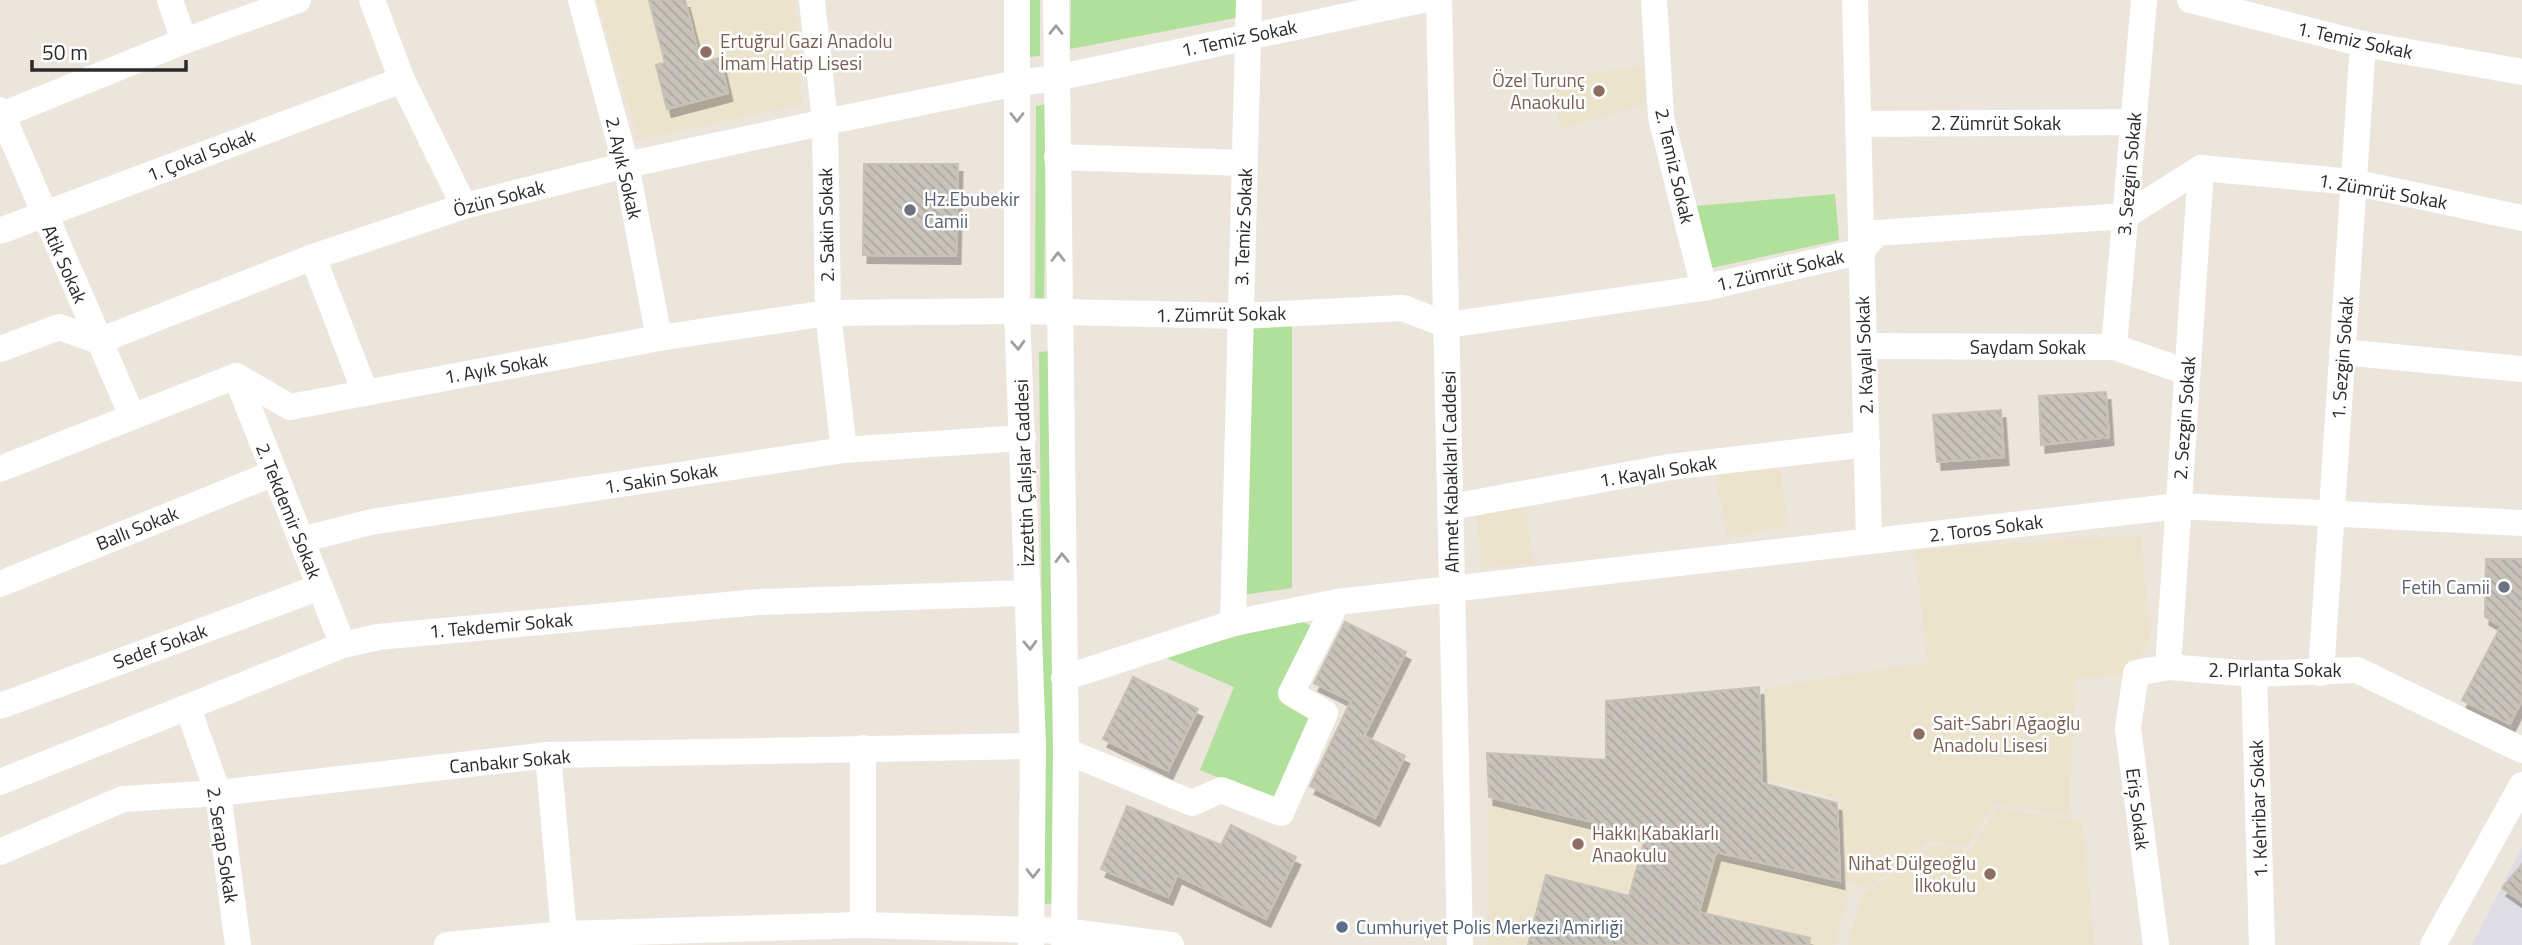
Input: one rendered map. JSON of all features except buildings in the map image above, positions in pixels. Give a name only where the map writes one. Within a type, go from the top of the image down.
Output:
[{"type":"street","points":[[170,0],[184,41]]},
{"type":"street","points":[[1,113],[184,41],[298,0]]},
{"type":"street","points":[[372,0],[402,80],[464,206]]},
{"type":"street","name":"2. Ayık Sokak","points":[[581,0],[626,165],[659,338]]},
{"type":"street","name":"2. Sakin Sokak","points":[[812,0],[825,122],[828,313],[844,450]]},
{"type":"street","name":"İzzettin Çalışlar Caddesi","points":[[1017,0],[1017,311],[1033,746],[1032,937]]},
{"type":"street","name":"İzzettin Çalışlar Caddesi","points":[[1056,0],[1058,314],[1066,751],[1064,938]]},
{"type":"street","name":"3. Temiz Sokak","points":[[1233,623],[1249,0]]},
{"type":"street","name":"1. Temiz Sokak","points":[[1017,83],[1056,78],[1422,0]]},
{"type":"street","name":"Ahmet Kabaklarlı Caddesi","points":[[1439,0],[1460,945]]},
{"type":"street","name":"2. Temiz Sokak","points":[[1654,0],[1661,117],[1704,288]]},
{"type":"street","name":"2. Kayalı Sokak","points":[[1855,0],[1869,541]]},
{"type":"street","name":"3. Sezgin Sokak","points":[[2114,347],[2144,0]]},
{"type":"street","name":"1. Temiz Sokak","points":[[2190,0],[2363,44],[2522,72]]},
{"type":"street","name":"1. Sezgin Sokak","points":[[2321,673],[2363,44]]},
{"type":"street","name":"1. Çokal Sokak","points":[[0,231],[402,80]]},
{"type":"street","name":"Özün Sokak","points":[[99,341],[313,257],[464,206],[626,165],[1017,83]]},
{"type":"street","name":"Atik Sokak","points":[[1,113],[132,416]]},
{"type":"street","name":"2. Zümrüt Sokak","points":[[1858,124],[2134,122]]},
{"type":"street","points":[[1057,157],[1245,163]]},
{"type":"street","name":"1. Zümrüt Sokak","points":[[1017,311],[1241,316],[1403,308],[1447,325],[1704,288],[1861,251],[1876,233],[2125,216],[2201,168],[2354,182],[2522,218]]},
{"type":"street","name":"2. Sezgin Sokak","points":[[2168,667],[2201,168]]},
{"type":"street","points":[[313,257],[365,392]]},
{"type":"street","name":"1. Ayık Sokak","points":[[236,376],[290,407],[659,338],[828,313],[1017,311]]},
{"type":"street","points":[[0,349],[59,327],[99,341]]},
{"type":"street","name":"Saydam Sokak","points":[[1864,346],[2114,347],[2187,372]]},
{"type":"street","points":[[2342,352],[2522,369]]},
{"type":"street","points":[[0,468],[236,376]]},
{"type":"street","name":"2. Tekdemir Sokak","points":[[236,376],[343,645]]},
{"type":"street","name":"1. Sakin Sokak","points":[[301,540],[371,522],[844,450],[1023,438]]},
{"type":"street","name":"1. Kayalı Sokak","points":[[1451,507],[1670,467],[1867,444]]},
{"type":"street","name":"Ballı Sokak","points":[[0,584],[274,473]]},
{"type":"street","name":"2. Toros Sokak","points":[[1064,678],[1233,623],[1337,602],[2179,506],[2332,511],[2522,523]]},
{"type":"street","name":"Sedef Sokak","points":[[0,706],[320,587]]},
{"type":"street","name":"1. Tekdemir Sokak","points":[[0,782],[343,645],[378,637],[760,602],[1028,593]]},
{"type":"street","points":[[1066,751],[1192,803],[1221,790],[1281,813],[1325,713],[1291,693],[1337,602]]},
{"type":"street","name":"2. Pırlanta Sokak","points":[[2136,673],[2168,667],[2254,674],[2357,670],[2522,750]]},
{"type":"street","name":"Eriş Sokak","points":[[2136,673],[2128,728],[2156,945]]},
{"type":"street","name":"1. Kehribar Sokak","points":[[2254,674],[2262,945]]},
{"type":"street","name":"2. Serap Sokak","points":[[188,708],[218,793],[239,945]]},
{"type":"street","name":"Canbakır Sokak","points":[[0,852],[123,799],[218,793],[548,755],[1033,746]]},
{"type":"street","points":[[863,748],[863,925]]},
{"type":"street","points":[[548,755],[564,934]]},
{"type":"street","points":[[2432,945],[2522,785]]},
{"type":"street","points":[[2494,834],[2522,816]]},
{"type":"street","points":[[447,945],[564,934],[863,925],[1171,945]]},
{"type":"shaded area","name":"Ertuğrul Gazi Anadolu İmam Hatip Lisesi","points":[[597,0],[795,0],[802,104],[639,140]]},
{"type":"shaded area","name":"Özel Turunç Anaokulu","points":[[1644,66],[1645,103],[1561,130],[1550,78]]},
{"type":"shaded area","points":[[1780,465],[1788,526],[1727,537],[1715,473]]},
{"type":"shaded area","points":[[1526,507],[1533,563],[1481,568],[1477,511]]},
{"type":"shaded area","name":"Sait-Sabri Ağaoğlu Anadolu Lisesi","points":[[2141,535],[2150,641],[2126,674],[2076,679],[2069,815],[1994,804],[1967,847],[1929,841],[1867,889],[1844,880],[1840,800],[1766,780],[1765,688],[1927,662],[1915,550]]},
{"type":"shaded area","name":"Hakkı Kabaklarlı Anaokulu","points":[[1488,801],[1850,888],[1835,945],[1487,945]]},
{"type":"shaded area","name":"Nihat Dülgeoğlu İlkokulu","points":[[1997,808],[2082,821],[2095,945],[1848,945],[1862,896],[1932,845],[1970,851]]},
{"type":"shaded area","points":[[2522,847],[2522,945],[2472,945]]},
{"type":"green space","points":[[1030,0],[1040,0],[1040,56],[1030,57]]},
{"type":"green space","points":[[1071,0],[1240,0],[1241,17],[1070,49]]},
{"type":"green space","points":[[1046,104],[1044,306],[1035,308],[1036,106]]},
{"type":"green space","points":[[1835,194],[1839,240],[1712,268],[1695,206]]},
{"type":"green space","points":[[1243,325],[1292,326],[1292,588],[1243,595]]},
{"type":"green space","points":[[1049,351],[1057,903],[1045,904],[1039,352]]},
{"type":"green space","points":[[1297,619],[1315,628],[1279,699],[1311,715],[1273,800],[1200,770],[1234,687],[1164,657]]},
{"type":"place","name":"Ertuğrul Gazi Anadolu İmam Hatip Lisesi","points":[[706,52]]},
{"type":"place","name":"Özel Turunç Anaokulu","points":[[1599,91]]},
{"type":"place","name":"Hz.Ebubekir Camii","points":[[910,210]]},
{"type":"place","name":"Fetih Camii","points":[[2504,587]]},
{"type":"place","name":"Sait-Sabri Ağaoğlu Anadolu Lisesi","points":[[1919,734]]},
{"type":"place","name":"Hakkı Kabaklarlı Anaokulu","points":[[1578,844]]},
{"type":"place","name":"Nihat Dülgeoğlu İlkokulu","points":[[1990,874]]},
{"type":"place","name":"Cumhuriyet Polis Merkezi Amirliği","points":[[1342,927]]}]
